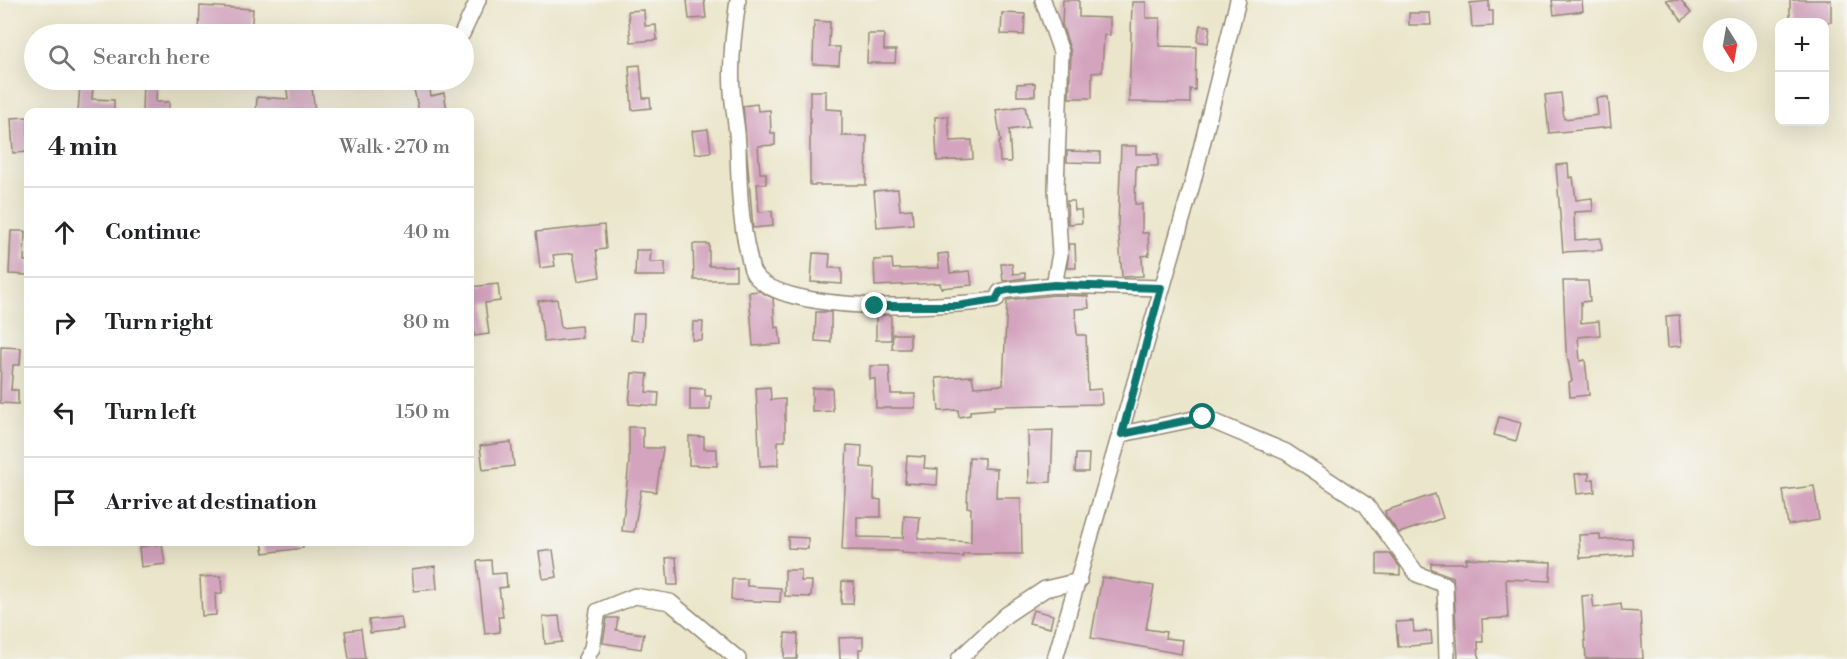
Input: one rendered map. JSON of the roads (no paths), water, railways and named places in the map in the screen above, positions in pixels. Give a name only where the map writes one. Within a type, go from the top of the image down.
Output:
[{"type":"street","points":[[467,24],[478,0]]},
{"type":"street","points":[[738,0],[734,31],[732,90],[742,220],[753,274],[779,293],[875,306],[957,306],[996,300],[1000,292],[1007,290],[1054,285],[1161,288]]},
{"type":"street","points":[[1043,0],[1061,52],[1056,188],[1060,254],[1054,285]]},
{"type":"street","points":[[1055,659],[1122,434],[1161,288],[1192,185],[1238,0]]},
{"type":"street","points":[[1122,434],[1203,417],[1286,452],[1366,505],[1417,574],[1445,585],[1447,659]]},
{"type":"street","points":[[959,659],[1006,615],[1045,589],[1079,581]]},
{"type":"street","points":[[590,655],[598,611],[636,596],[670,602],[738,659]]}]
